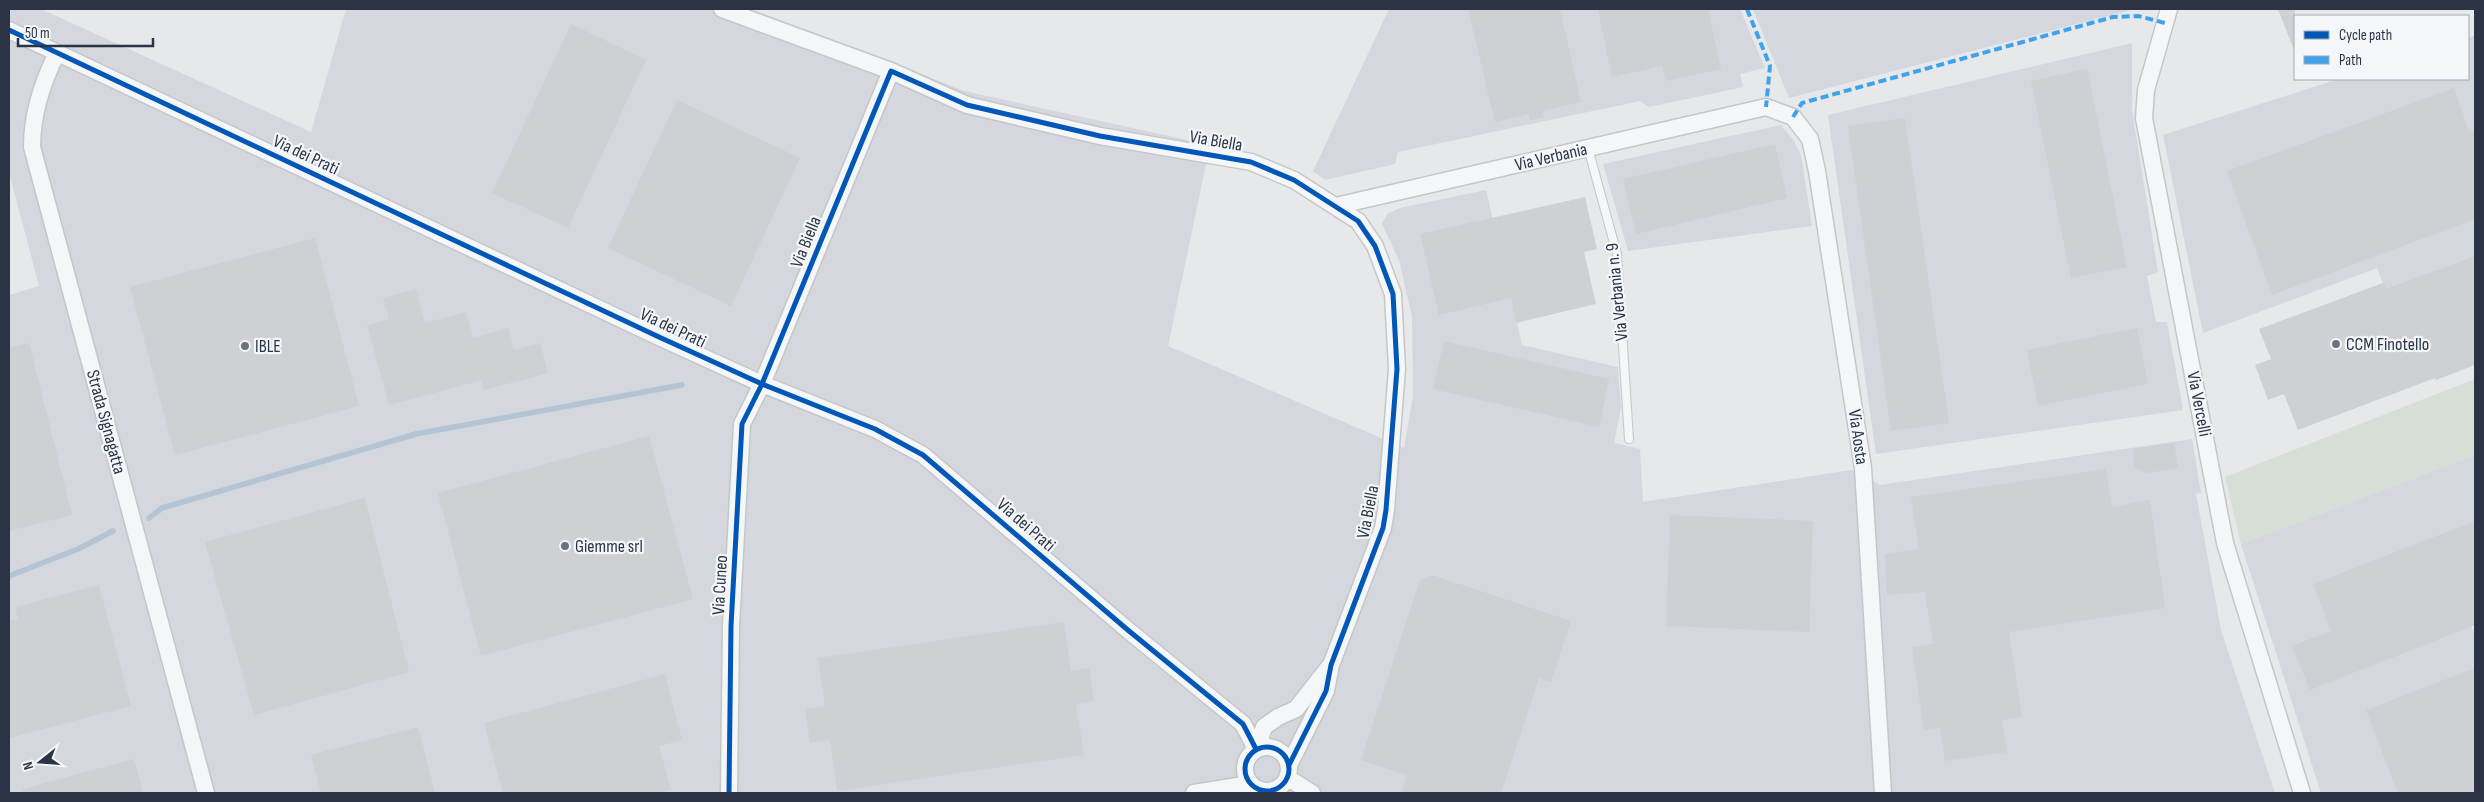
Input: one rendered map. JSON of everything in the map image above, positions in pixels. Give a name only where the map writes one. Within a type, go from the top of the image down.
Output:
[{"type":"street","points":[[722,9],[891,71]]},
{"type":"street","name":"Via Vercelli","points":[[2169,9],[2146,90],[2144,118],[2225,543],[2302,793]]},
{"type":"street","name":"Via dei Prati","points":[[9,30],[762,384],[875,429],[923,455],[1129,631],[1243,724],[1259,748]]},
{"type":"street","name":"Strada Signagatta","points":[[57,53],[48,71],[32,120],[32,147],[206,793]]},
{"type":"street","name":"Via Biella","points":[[762,384],[891,71],[967,105],[1100,136],[1252,162],[1294,180],[1358,221],[1375,246],[1393,294],[1397,369],[1386,510],[1383,528],[1331,665],[1326,691],[1289,771]]},
{"type":"street","name":"Via Verbania","points":[[1336,206],[1766,107]]},
{"type":"street","name":"Via Aosta","points":[[1766,107],[1793,117],[1810,139],[1817,171],[1863,468],[1883,793]]},
{"type":"street","name":"Via Cuneo","points":[[729,793],[731,626],[742,424],[762,384]]},
{"type":"street","name":"Via Biella","points":[[1259,748],[1264,727],[1278,717],[1296,709],[1331,665]]},
{"type":"street","points":[[1254,789],[1246,777],[1246,761],[1259,748],[1276,748],[1282,752],[1289,771],[1312,793]]},
{"type":"street","points":[[1194,793],[1254,789],[1264,792],[1278,789],[1289,771]]},
{"type":"lane","name":"Via Verbania n. 9","points":[[1588,148],[1617,254],[1628,439]]},
{"type":"shaded area","points":[[9,9],[41,9],[311,132],[346,9],[739,9],[879,57],[964,91],[1210,145],[1168,346],[1404,448],[1413,396],[1412,317],[1399,260],[1382,224],[1387,214],[1400,208],[1486,190],[1522,345],[1618,367],[1621,407],[1614,443],[1640,449],[1643,502],[1852,470],[1880,485],[2192,439],[2201,493],[2196,494],[2221,630],[2275,793],[9,793],[9,295],[39,286],[9,172]]},
{"type":"shaded area","points":[[1389,9],[1740,9],[1765,68],[1740,74],[1743,87],[1649,107],[1640,101],[1398,152],[1395,164],[1325,180],[1313,171]]},
{"type":"shaded area","points":[[1753,9],[2135,9],[1789,98]]},
{"type":"shaded area","points":[[2475,35],[2475,316],[2406,343],[2377,268],[2203,333],[2163,135],[2336,80],[2469,80],[2469,38]]},
{"type":"shaded area","points":[[2132,43],[2132,110],[2158,272],[2147,276],[2156,322],[2167,322],[2183,410],[1876,454],[1828,115]]},
{"type":"shaded area","points":[[1781,125],[1794,141],[1801,155],[1812,226],[1628,251],[1603,164]]},
{"type":"shaded area","points":[[2475,379],[2475,455],[2241,544],[2225,477]]},
{"type":"shaded area","points":[[2475,455],[2475,599],[2463,604],[2475,636],[2475,793],[2321,793],[2241,544]]},
{"type":"building","points":[[1468,9],[1560,9],[1581,102],[1542,111],[1544,117],[1537,119],[1530,120],[1529,114],[1495,122]]},
{"type":"building","points":[[1598,9],[1708,9],[1721,69],[1666,81],[1662,66],[1612,77]]},
{"type":"building","points":[[2278,9],[2295,9],[2294,50]]},
{"type":"building","points":[[571,24],[646,60],[568,228],[492,193]]},
{"type":"building","points":[[2087,69],[2127,267],[2071,278],[2031,81]]},
{"type":"building","points":[[2454,88],[2469,132],[2475,130],[2475,219],[2272,295],[2227,171]]},
{"type":"building","points":[[677,100],[800,158],[731,306],[608,248]]},
{"type":"building","points":[[1905,118],[1949,423],[1891,431],[1848,126]]},
{"type":"building","points":[[1775,144],[1787,198],[1636,234],[1623,179]]},
{"type":"building","points":[[1585,197],[1597,249],[1584,252],[1596,304],[1516,323],[1511,298],[1439,315],[1420,234]]},
{"type":"building","name":"IBLE","points":[[315,238],[359,406],[175,455],[130,287]]},
{"type":"building","name":"CCM Finotello","points":[[2475,256],[2475,365],[2436,380],[2435,378],[2298,430],[2284,394],[2268,400],[2255,365],[2271,359],[2259,329],[2383,283],[2386,289]]},
{"type":"building","points":[[416,289],[425,323],[466,312],[473,338],[508,328],[514,350],[540,343],[548,373],[484,390],[482,380],[389,405],[367,325],[389,319],[383,298]]},
{"type":"building","points":[[2137,328],[2148,384],[2038,406],[2027,350]]},
{"type":"building","points":[[1444,341],[1609,379],[1599,427],[1433,389]]},
{"type":"building","points":[[29,343],[72,515],[9,531],[9,348]]},
{"type":"building","name":"Giemme srl","points":[[649,436],[693,599],[481,656],[438,493]]},
{"type":"building","points":[[2174,443],[2178,468],[2147,473],[2135,468],[2132,449]]},
{"type":"building","points":[[2106,469],[2112,507],[2150,500],[2165,608],[2009,632],[2022,717],[2002,720],[2007,752],[1945,761],[1940,728],[1924,730],[1912,647],[1933,644],[1925,592],[1887,595],[1885,554],[1919,549],[1911,497]]},
{"type":"building","points":[[365,498],[409,672],[254,715],[205,542]]},
{"type":"building","points":[[1670,515],[1813,521],[1809,632],[1666,626]]},
{"type":"building","points":[[2475,521],[2475,625],[2310,690],[2292,646],[2331,631],[2313,584]]},
{"type":"building","points":[[1432,575],[1571,621],[1551,682],[1539,678],[1501,793],[1401,793],[1407,775],[1361,760],[1420,580]]},
{"type":"building","points":[[99,585],[131,706],[9,738],[9,621],[18,619],[15,607]]},
{"type":"building","points":[[1064,622],[1071,671],[1089,668],[1094,701],[1076,704],[1084,755],[837,791],[830,740],[810,743],[805,709],[825,706],[818,658]]},
{"type":"building","points":[[2475,668],[2475,793],[2398,793],[2366,710]]},
{"type":"building","points":[[665,674],[682,740],[659,746],[671,790],[660,793],[503,793],[484,723]]},
{"type":"building","points":[[418,727],[435,793],[321,793],[311,755]]},
{"type":"building","points":[[134,759],[143,793],[23,793],[23,789]]},
{"type":"waterway","points":[[149,518],[162,508],[416,434],[682,385]]},
{"type":"waterway","points":[[9,576],[78,549],[113,531]]},
{"type":"marked path","points":[[1747,9],[1770,66],[1766,107]]},
{"type":"marked path","points":[[1793,117],[1802,103],[2113,17],[2138,16],[2165,23]]},
{"type":"cycle path","points":[[9,30],[659,337],[762,384],[875,429],[923,455],[1129,631],[1243,724],[1256,749]]},
{"type":"cycle path","points":[[729,793],[731,626],[742,424],[762,384],[891,71],[967,105],[1100,136],[1251,162],[1294,180],[1358,221],[1375,246],[1393,294],[1397,369],[1386,510],[1383,528],[1331,665],[1326,691],[1289,765]]},
{"type":"cycle path","points":[[1271,747],[1283,753],[1288,760],[1289,769],[1288,778],[1283,785],[1276,790],[1263,791],[1255,788],[1248,781],[1245,765],[1248,757],[1255,750],[1271,747]]},
{"type":"place","name":"CCM Finotello","points":[[2336,344]]},
{"type":"place","name":"IBLE","points":[[245,346]]},
{"type":"place","name":"Giemme srl","points":[[565,546]]}]
